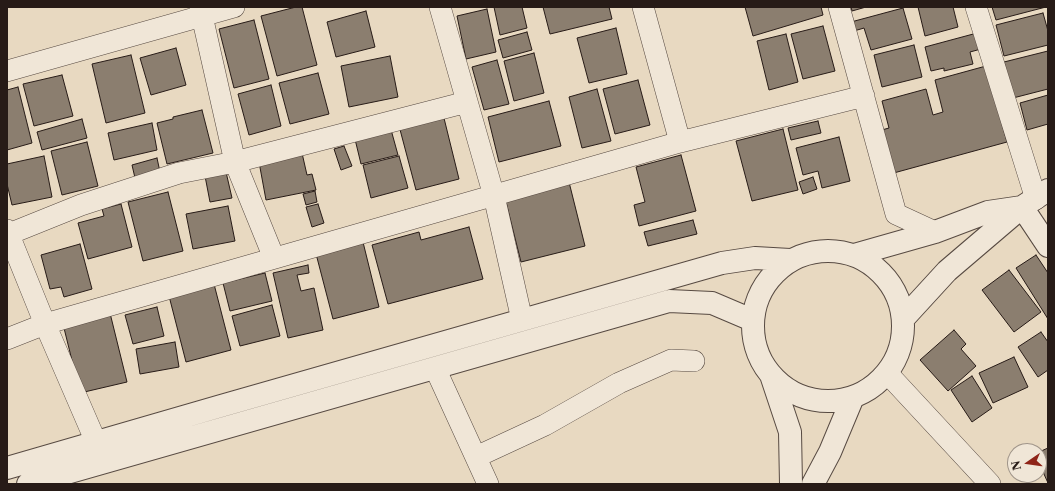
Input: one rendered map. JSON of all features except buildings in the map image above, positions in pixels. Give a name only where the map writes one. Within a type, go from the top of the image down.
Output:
[{"type":"street","points":[[7,71],[201,11],[234,7]]},
{"type":"street","points":[[440,7],[494,196],[522,320]]},
{"type":"street","points":[[643,7],[680,142]]},
{"type":"street","points":[[839,7],[896,214],[935,232]]},
{"type":"street","points":[[976,7],[1048,246]]},
{"type":"street","points":[[201,11],[235,162],[274,258]]},
{"type":"street","points":[[7,339],[45,324],[680,142],[864,96]]},
{"type":"street","points":[[96,442],[45,324],[8,232],[81,205],[178,173],[235,162],[467,102]]},
{"type":"street","points":[[854,255],[935,232],[988,212],[1035,199]]},
{"type":"street","points":[[902,319],[947,271],[1035,199]]},
{"type":"street","points":[[771,375],[800,396],[832,401],[853,397],[876,384],[888,374],[899,350],[902,319],[888,281],[869,263],[854,255],[831,250],[807,252],[790,260],[773,273],[763,286],[752,320],[755,348],[771,375],[790,432],[791,484]]},
{"type":"street","points":[[7,468],[722,263],[755,258],[790,260]]},
{"type":"street","points":[[28,484],[669,301],[712,303],[752,320]]},
{"type":"street","points":[[476,457],[545,425],[619,383],[671,360],[694,361]]},
{"type":"street","points":[[435,368],[488,484]]},
{"type":"street","points":[[888,374],[990,484]]},
{"type":"street","points":[[813,484],[830,452],[853,397]]}]
